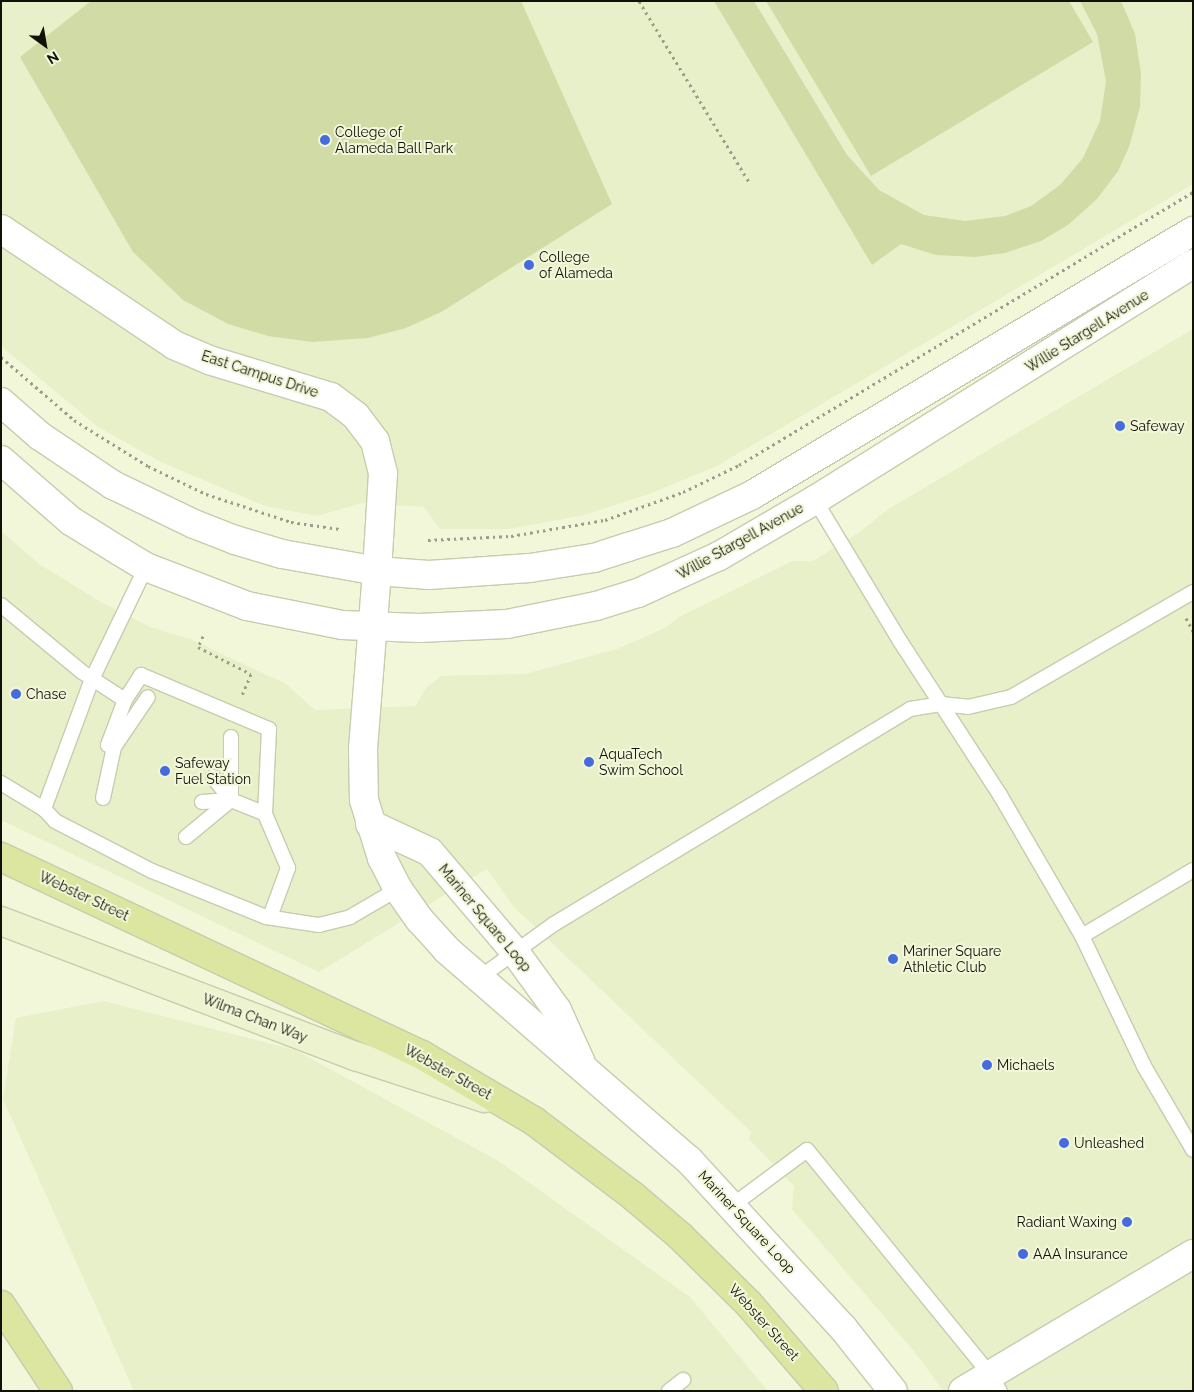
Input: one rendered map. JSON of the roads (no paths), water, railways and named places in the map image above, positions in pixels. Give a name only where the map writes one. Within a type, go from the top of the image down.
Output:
[{"type":"main road","name":"Webster Street","points":[[1,857],[422,1055],[512,1107],[586,1159],[680,1236],[748,1302],[824,1391]]},
{"type":"main road","name":"Wilma Chan Way","points":[[1,921],[355,1056],[512,1107]]},
{"type":"main road","points":[[1,1305],[58,1391]]},
{"type":"street","name":"East Campus Drive","points":[[1,229],[174,344],[209,360],[331,397],[356,416],[375,441],[383,473],[377,570]]},
{"type":"street","points":[[1,402],[40,436],[113,485],[194,524],[282,554],[377,570],[429,575],[530,568],[594,558],[672,533],[752,495],[1193,231]]},
{"type":"street","name":"Willie Stargell Avenue","points":[[1,460],[71,521],[146,567],[247,606],[311,622],[373,627],[462,628],[498,625],[596,606],[680,576],[815,500],[1193,264]]},
{"type":"street","name":"Mariner Square Loop","points":[[377,570],[363,749],[364,800],[370,824],[398,889],[420,920],[479,978],[689,1160],[733,1205],[843,1328],[893,1391]]},
{"type":"street","name":"Mariner Square Loop","points":[[370,824],[430,852],[515,952],[557,1010],[584,1069]]},
{"type":"street","points":[[963,1391],[994,1382],[1193,1254]]},
{"type":"lane","points":[[815,500],[941,704],[1000,795],[1082,936],[1144,1066],[1193,1150]]},
{"type":"lane","points":[[44,809],[92,679],[146,567]]},
{"type":"lane","points":[[479,978],[554,924],[910,709],[941,704],[968,707],[1011,697],[1193,592]]},
{"type":"lane","points":[[1,605],[92,679],[125,700]]},
{"type":"lane","points":[[114,748],[108,745],[125,700],[142,675],[270,729],[266,814],[288,868],[270,917]]},
{"type":"lane","points":[[106,793],[114,748],[148,697]]},
{"type":"lane","points":[[114,748],[138,719]]},
{"type":"lane","points":[[231,737],[231,800]]},
{"type":"lane","points":[[114,748],[129,740]]},
{"type":"lane","points":[[114,748],[118,766]]},
{"type":"lane","points":[[222,757],[231,800]]},
{"type":"lane","points":[[213,777],[231,800]]},
{"type":"lane","points":[[2,782],[44,809],[55,821],[152,871],[270,917],[319,925],[350,917],[398,889]]},
{"type":"lane","points":[[202,802],[231,800],[266,814]]},
{"type":"lane","points":[[193,823],[231,800]]},
{"type":"lane","points":[[186,837],[231,800]]},
{"type":"lane","points":[[1082,936],[1193,870]]},
{"type":"lane","points":[[733,1205],[807,1150],[994,1382]]},
{"type":"lane","points":[[670,1391],[683,1380]]},
{"type":"place","name":"College of Alameda Ball Park","points":[[325,140]]},
{"type":"place","name":"College of Alameda","points":[[529,265]]},
{"type":"place","name":"Safeway","points":[[1120,426]]},
{"type":"place","name":"Chase","points":[[16,694]]},
{"type":"place","name":"AquaTech Swim School","points":[[589,762]]},
{"type":"place","name":"Safeway Fuel Station","points":[[165,771]]},
{"type":"place","name":"Mariner Square Athletic Club","points":[[893,959]]},
{"type":"place","name":"Michaels","points":[[987,1065]]},
{"type":"place","name":"Unleashed","points":[[1064,1143]]},
{"type":"place","name":"Radiant Waxing","points":[[1127,1222]]},
{"type":"place","name":"AAA Insurance","points":[[1023,1254]]}]
